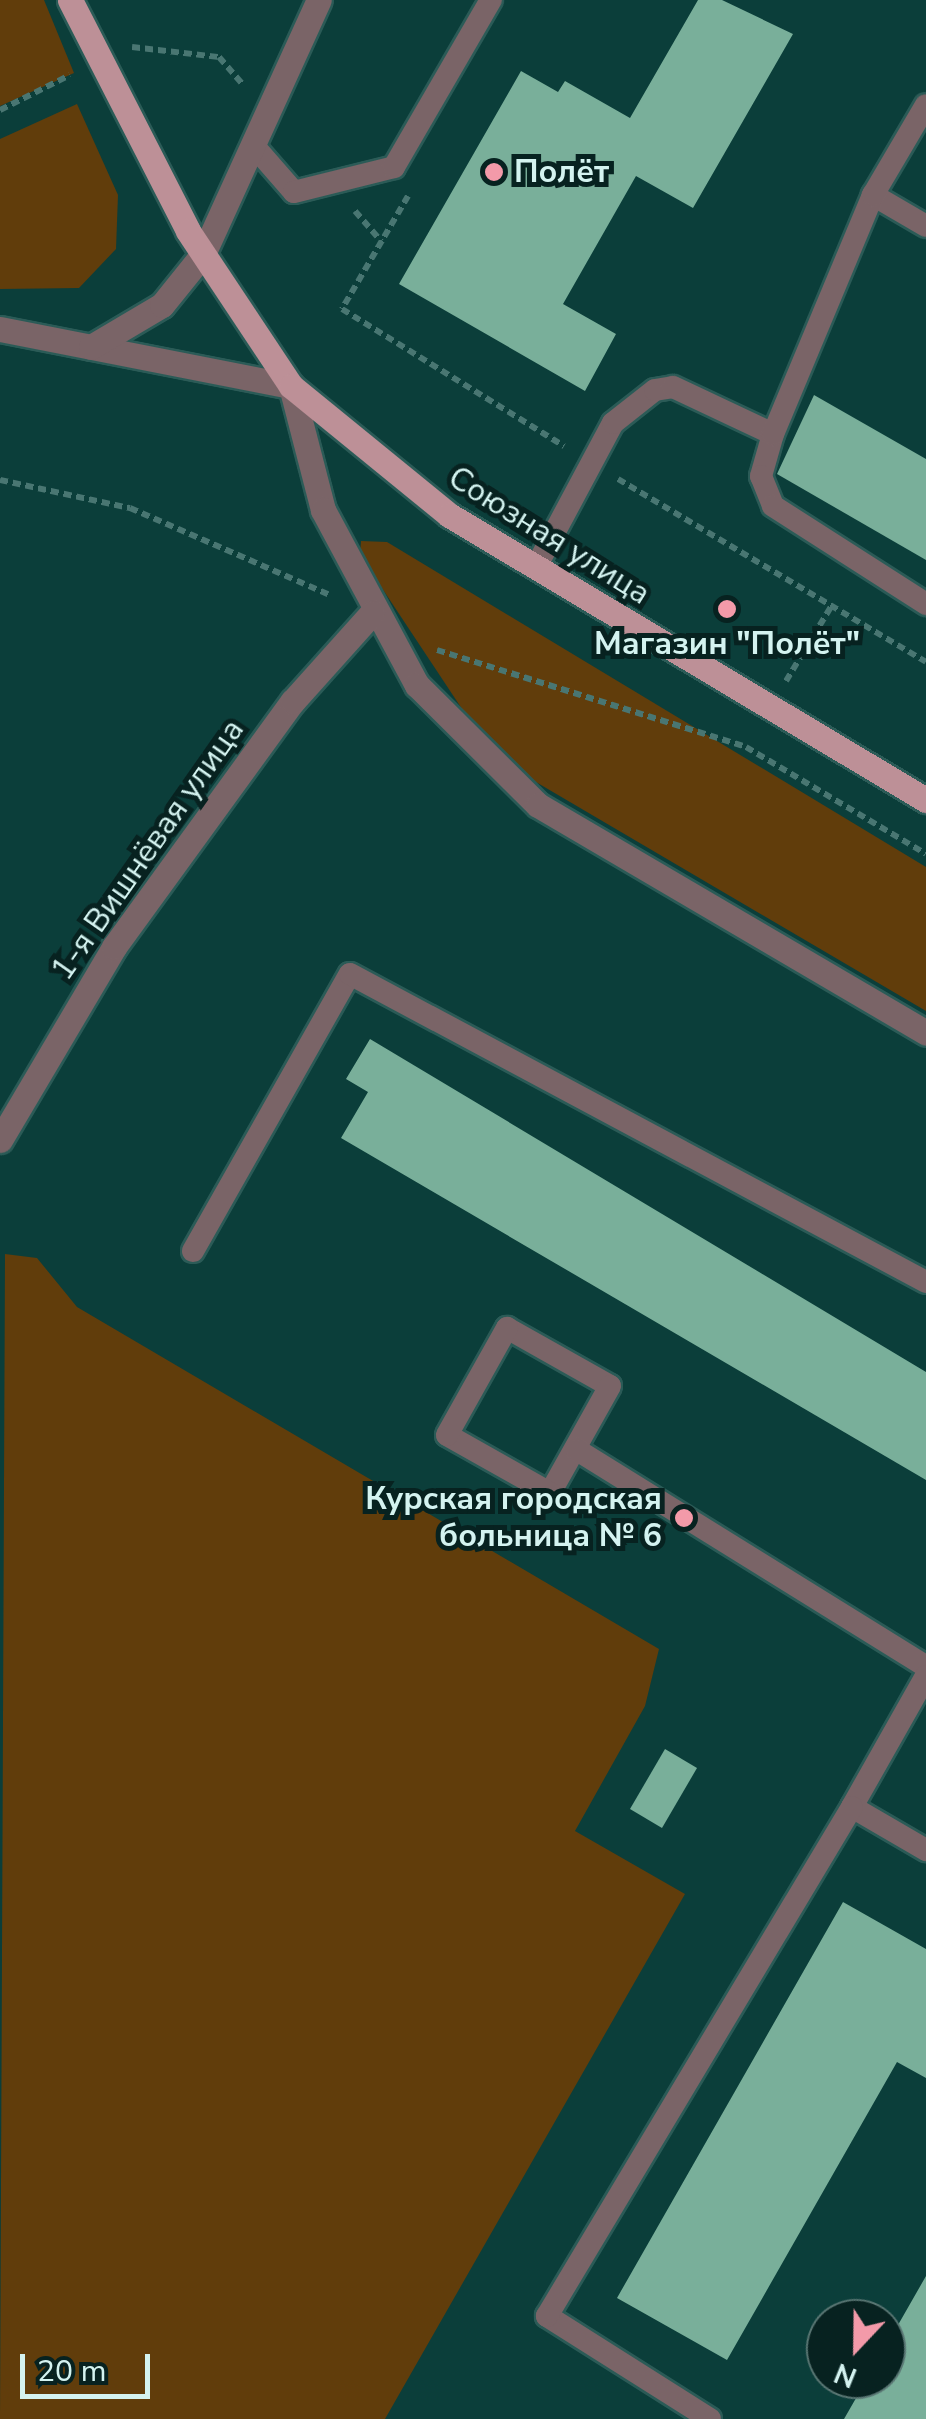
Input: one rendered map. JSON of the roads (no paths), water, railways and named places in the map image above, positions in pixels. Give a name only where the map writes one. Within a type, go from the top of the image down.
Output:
[{"type":"main road","name":"Союзная улица","points":[[70,0],[203,254],[291,386],[449,516],[926,800]]},
{"type":"street","points":[[91,347],[162,305],[203,254],[318,0]]},
{"type":"street","points":[[0,329],[291,386],[323,510],[372,614],[417,686],[538,805],[926,1033]]},
{"type":"street","name":"1-я Вишнёвая улица","points":[[0,1140],[114,947],[305,685],[372,614]]},
{"type":"lane","points":[[252,145],[294,192],[394,167],[491,0]]},
{"type":"lane","points":[[926,105],[874,196],[773,434],[761,476],[773,506],[926,604]]},
{"type":"lane","points":[[874,196],[926,226]]},
{"type":"lane","points":[[536,567],[613,423],[674,387],[773,434]]},
{"type":"lane","points":[[193,1251],[350,974],[926,1282]]},
{"type":"lane","points":[[507,1328],[610,1386],[577,1450],[550,1493],[446,1435],[507,1328]]},
{"type":"lane","points":[[577,1450],[926,1666]]},
{"type":"lane","points":[[710,2419],[548,2316],[926,1676]]},
{"type":"lane","points":[[852,1807],[926,1850]]},
{"type":"place","name":"Полёт","points":[[494,172]]},
{"type":"place","name":"Магазин \"Полёт\"","points":[[727,609]]},
{"type":"place","name":"Курская городская больница № 6","points":[[684,1518]]}]
